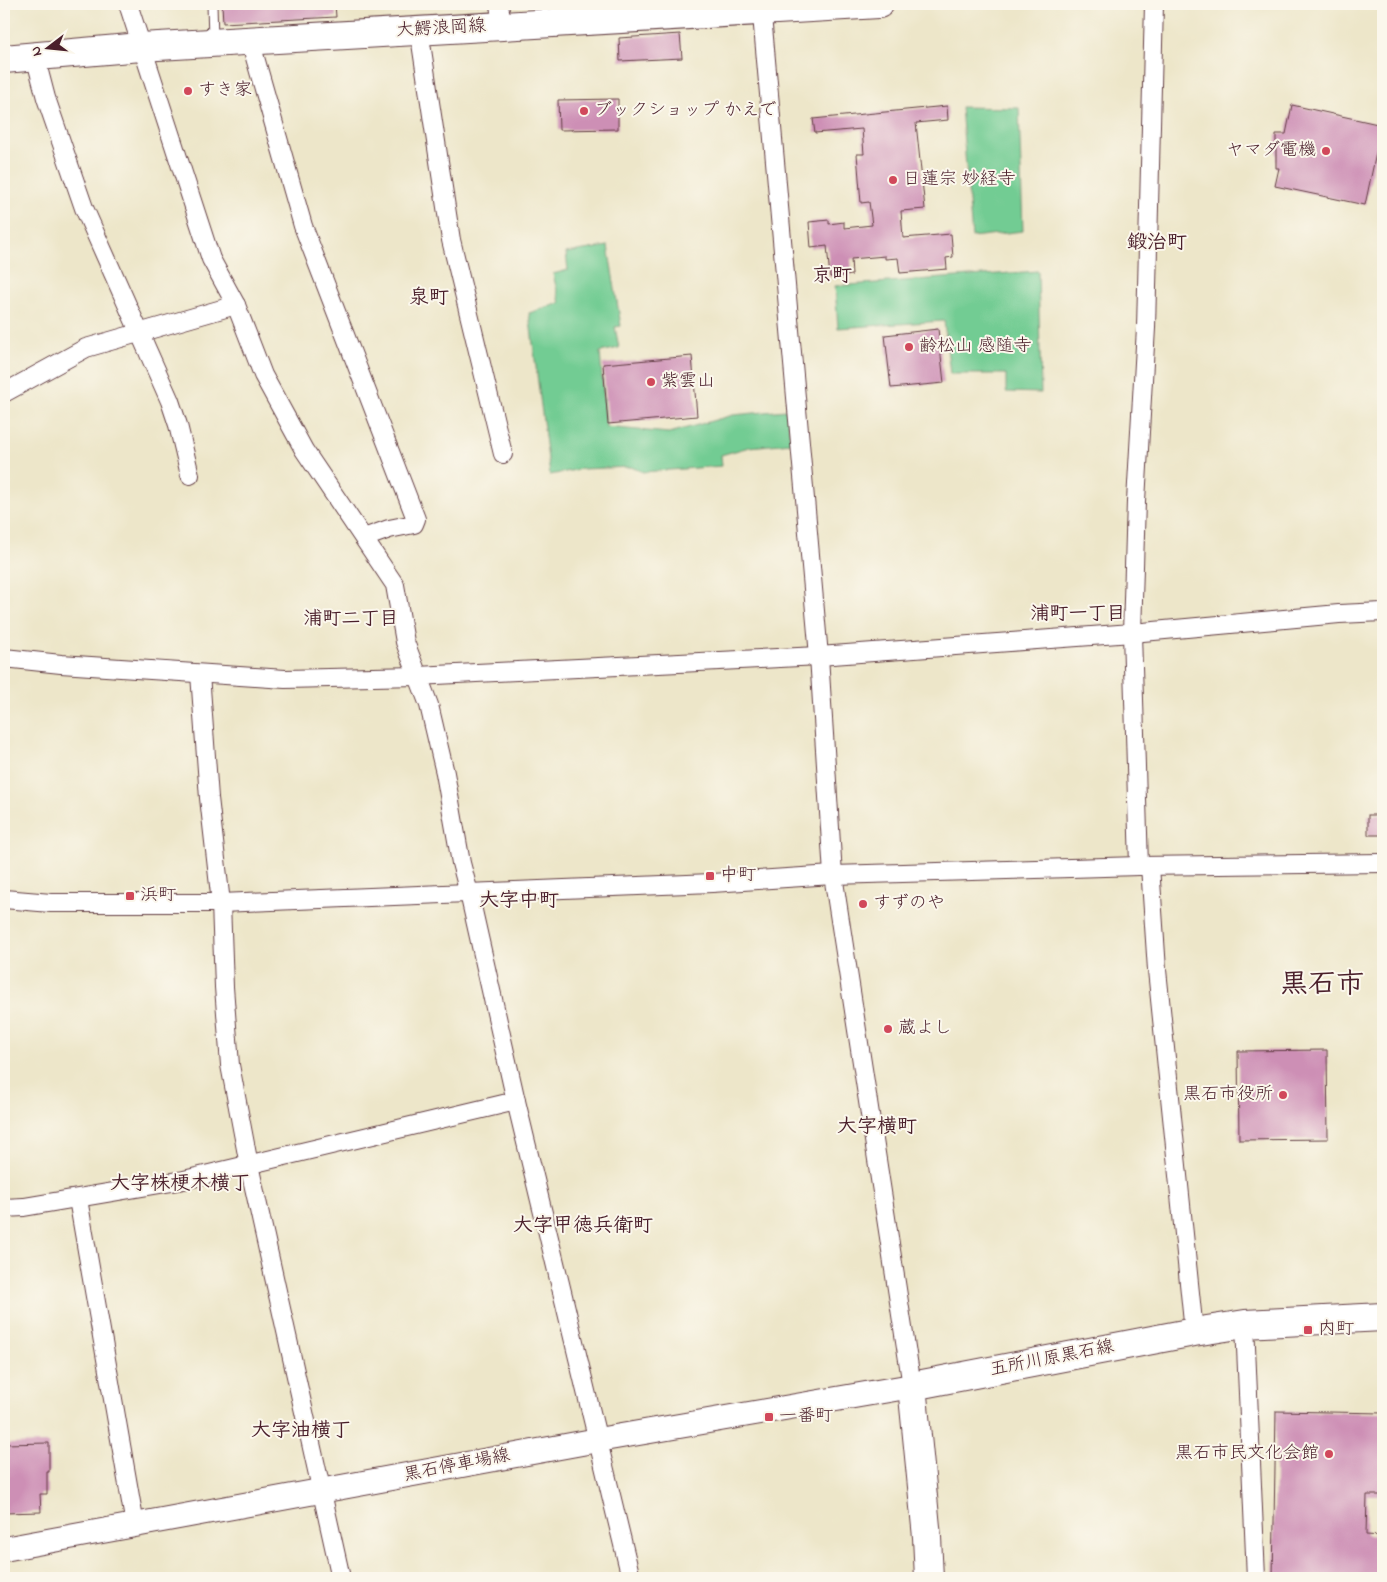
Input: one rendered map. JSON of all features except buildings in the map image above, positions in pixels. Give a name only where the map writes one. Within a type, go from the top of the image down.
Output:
[{"type":"main road","name":"大鰐浪岡線","points":[[4,59],[141,47],[419,30],[500,15],[879,4]]},
{"type":"main road","name":"五所川原黒石線","points":[[912,1386],[1194,1332],[1246,1324],[1383,1316]]},
{"type":"main road","name":"黒石停車場線","points":[[4,1549],[598,1440],[912,1386]]},
{"type":"main road","points":[[912,1386],[927,1537],[928,1578]]},
{"type":"street","points":[[128,4],[211,259],[236,305],[263,375],[294,435],[395,585],[405,642],[431,713],[445,773],[461,863],[516,1101],[631,1578]]},
{"type":"street","points":[[1154,4],[1146,328],[1136,501],[1132,633],[1145,866],[1194,1332]]},
{"type":"street","points":[[761,7],[819,656],[833,875],[912,1386]]},
{"type":"street","points":[[419,30],[451,240],[503,454]]},
{"type":"street","points":[[250,40],[303,226],[416,519],[414,524],[388,529],[364,538]]},
{"type":"street","points":[[35,56],[46,98],[84,208],[138,332],[160,374],[170,400],[190,475]]},
{"type":"street","points":[[4,393],[86,348],[236,305]]},
{"type":"street","points":[[4,658],[285,679],[417,676],[819,656],[1383,612]]},
{"type":"street","points":[[200,674],[209,798],[221,903],[224,988],[230,1065],[249,1165],[341,1578]]},
{"type":"street","points":[[4,899],[51,903],[221,903],[712,883],[833,875],[1145,866],[1383,863]]},
{"type":"street","points":[[4,1208],[24,1207],[184,1180],[516,1101]]},
{"type":"street","points":[[78,1198],[136,1525]]},
{"type":"street","points":[[1246,1324],[1256,1578]]},
{"type":"lane","points":[[212,4],[213,43]]},
{"type":"green space","points":[[961,107],[1019,108],[1023,231],[972,237]]},
{"type":"green space","points":[[608,246],[621,326],[615,327],[619,348],[600,352],[606,427],[669,433],[733,415],[786,410],[791,443],[749,447],[721,455],[722,466],[643,472],[631,467],[581,469],[550,475],[529,313],[560,303],[553,274],[568,270],[566,253]]},
{"type":"green space","points":[[1038,271],[1041,393],[1006,392],[1006,374],[950,374],[944,321],[838,328],[835,286]]},
{"type":"place","name":"すき家","points":[[188,91]]},
{"type":"place","name":"ブックショップ かえで","points":[[584,111]]},
{"type":"place","name":"ヤマダ電機","points":[[1326,151]]},
{"type":"place","name":"日蓮宗 妙経寺","points":[[893,180]]},
{"type":"place","name":"齢松山 感随寺","points":[[909,347]]},
{"type":"place","name":"紫雲山","points":[[651,382]]},
{"type":"place","name":"中町","points":[[710,876]]},
{"type":"place","name":"浜町","points":[[130,896]]},
{"type":"place","name":"すずのや","points":[[863,904]]},
{"type":"place","name":"蔵よし","points":[[888,1029]]},
{"type":"place","name":"黒石市役所","points":[[1283,1095]]},
{"type":"place","name":"内町","points":[[1308,1330]]},
{"type":"place","name":"一番町","points":[[769,1417]]},
{"type":"place","name":"黒石市民文化会館","points":[[1329,1454]]},
{"type":"district","name":"鍛治町","points":[[1157,243]]},
{"type":"district","name":"京町","points":[[832,276]]},
{"type":"district","name":"泉町","points":[[429,298]]},
{"type":"district","name":"浦町一丁目","points":[[1078,614]]},
{"type":"district","name":"浦町二丁目","points":[[351,619]]},
{"type":"district","name":"大字中町","points":[[519,901]]},
{"type":"district","name":"黒石市","points":[[1322,985]]},
{"type":"district","name":"大字横町","points":[[877,1127]]},
{"type":"district","name":"大字株梗木横丁","points":[[180,1184]]},
{"type":"district","name":"大字甲徳兵衛町","points":[[583,1226]]},
{"type":"district","name":"大字油横丁","points":[[301,1431]]}]
